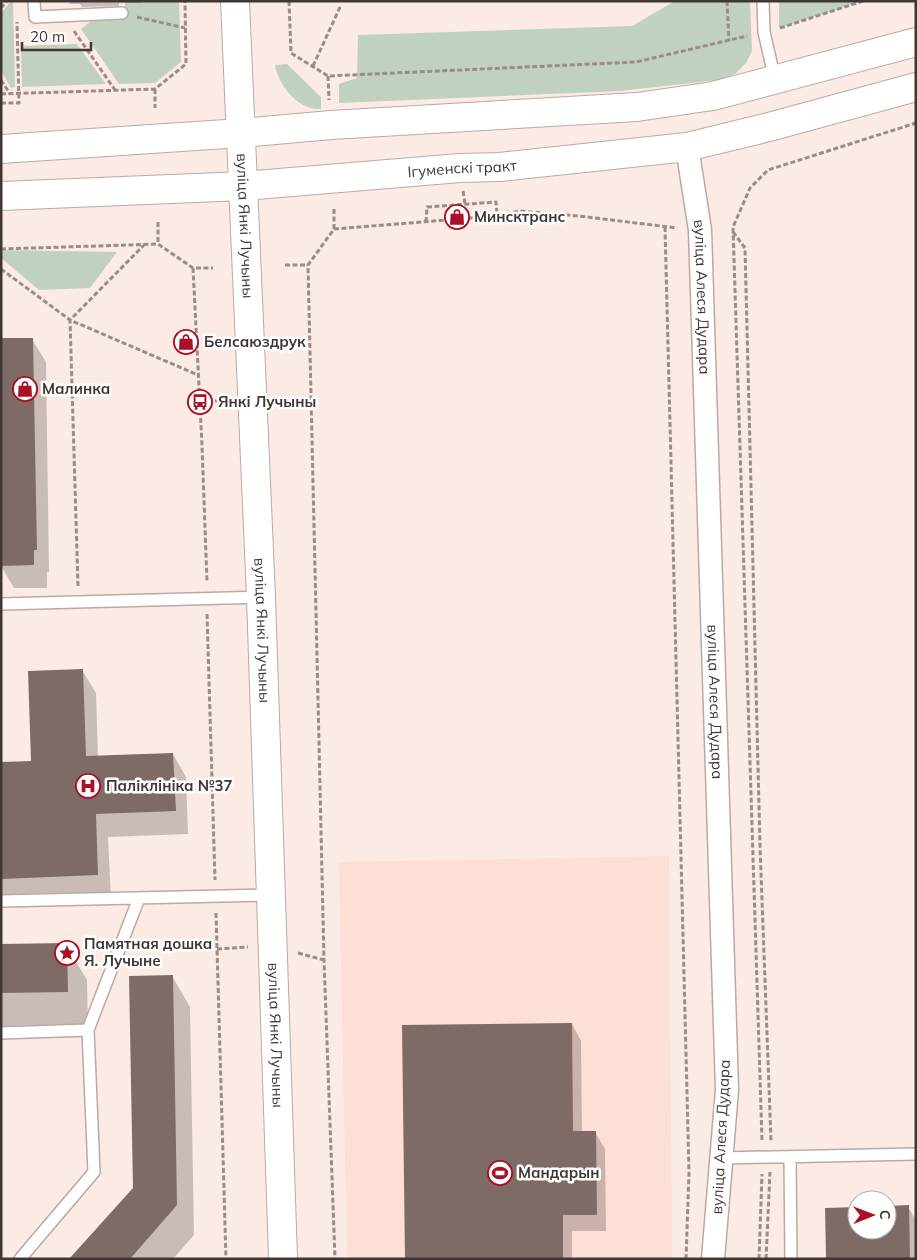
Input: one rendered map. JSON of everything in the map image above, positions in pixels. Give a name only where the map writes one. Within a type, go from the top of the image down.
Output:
[{"type":"main road","name":"вуліца Янкі Лучыны","points":[[235,1],[261,597],[283,1259]]},
{"type":"main road","points":[[1,149],[241,134],[330,125],[637,107],[713,96],[916,42]]},
{"type":"main road","name":"Ігуменскі тракт","points":[[1,196],[244,186],[460,168],[500,167],[687,147],[916,87]]},
{"type":"street","name":"вуліца Алеся Дудара","points":[[687,147],[700,230],[727,1090],[713,1259]]},
{"type":"lane","points":[[34,1],[35,17],[122,13]]},
{"type":"lane","points":[[763,1],[764,32],[775,80]]},
{"type":"lane","points":[[1,604],[261,597]]},
{"type":"lane","points":[[1,901],[270,895]]},
{"type":"lane","points":[[20,1259],[94,1172],[88,1030],[139,898]]},
{"type":"lane","points":[[1,1033],[88,1030]]},
{"type":"lane","points":[[721,1158],[916,1154]]},
{"type":"lane","points":[[790,1157],[791,1259]]},
{"type":"path","points":[[1,8],[7,1]]},
{"type":"path","points":[[1,94],[155,89],[186,64],[185,1]]},
{"type":"path","points":[[289,1],[291,53],[328,76],[636,62],[764,32],[863,1]]},
{"type":"path","points":[[727,1],[729,41]]},
{"type":"path","points":[[313,66],[341,5]]},
{"type":"path","points":[[122,13],[186,28]]},
{"type":"path","points":[[63,16],[115,90]]},
{"type":"path","points":[[1,103],[19,103],[17,20]]},
{"type":"path","points":[[328,76],[329,106]]},
{"type":"path","points":[[1,80],[10,94]]},
{"type":"path","points":[[155,89],[155,108]]},
{"type":"path","points":[[766,1259],[766,1158],[733,227],[750,188],[768,170],[916,123]]},
{"type":"path","points":[[426,222],[427,207],[496,202],[497,216]]},
{"type":"path","points":[[334,210],[334,229],[308,265],[324,960],[335,1259]]},
{"type":"path","points":[[334,229],[497,216],[519,211],[579,216],[665,227],[689,1172],[686,1259]]},
{"type":"path","points":[[158,222],[158,244]]},
{"type":"path","points":[[733,232],[745,248],[760,846],[771,1141],[766,1158],[759,1259]]},
{"type":"path","points":[[1,249],[158,244],[194,268],[213,268]]},
{"type":"path","points":[[79,602],[70,320],[144,245]]},
{"type":"path","points":[[285,266],[308,265]]},
{"type":"path","points":[[194,268],[207,599],[226,1259]]},
{"type":"path","points":[[1,269],[70,320],[198,375]]},
{"type":"shaded area","points":[[669,856],[672,1259],[347,1259],[339,862]]},
{"type":"green space","points":[[13,1],[15,87],[11,88],[1,71],[1,13]]},
{"type":"green space","points":[[125,1],[179,1],[181,62],[155,83],[119,84],[81,29],[91,21],[125,20]]},
{"type":"green space","points":[[675,1],[750,1],[752,51],[746,63],[735,74],[718,80],[620,91],[339,103],[339,84],[357,78],[358,35],[632,26]]},
{"type":"green space","points":[[779,1],[863,1],[779,28]]},
{"type":"green space","points":[[77,44],[106,84],[22,87],[21,46]]},
{"type":"green space","points":[[287,64],[321,97],[321,109],[305,106],[285,88],[280,81],[275,65]]},
{"type":"green space","points":[[1,250],[117,252],[90,288],[39,290],[1,258]]},
{"type":"building","points":[[1,338],[33,338],[37,550],[34,550],[34,565],[1,566]]},
{"type":"building","name":"Паліклініка №37","points":[[83,669],[86,756],[173,753],[176,811],[96,814],[98,875],[1,879],[1,762],[31,761],[28,671]]},
{"type":"building","points":[[67,943],[68,992],[1,993],[1,944]]},
{"type":"building","points":[[173,975],[177,1205],[130,1259],[69,1259],[133,1188],[129,976]]},
{"type":"building","name":"Мандарын","points":[[572,1023],[573,1131],[596,1131],[597,1215],[563,1215],[563,1258],[405,1259],[402,1025]]},
{"type":"building","points":[[909,1205],[910,1259],[826,1259],[825,1208],[847,1207],[847,1240],[897,1240],[897,1206]]},
{"type":"place","name":"Минсктранс","points":[[457,217]]},
{"type":"place","name":"Белсаюздрук","points":[[186,342]]},
{"type":"place","name":"Малинка","points":[[25,389]]},
{"type":"place","name":"Янкі Лучыны","points":[[200,402]]},
{"type":"place","name":"Паліклініка №37","points":[[88,786]]},
{"type":"place","name":"Памятная дошка Я. Лучыне","points":[[67,953]]},
{"type":"place","name":"Мандарын","points":[[500,1173]]}]
